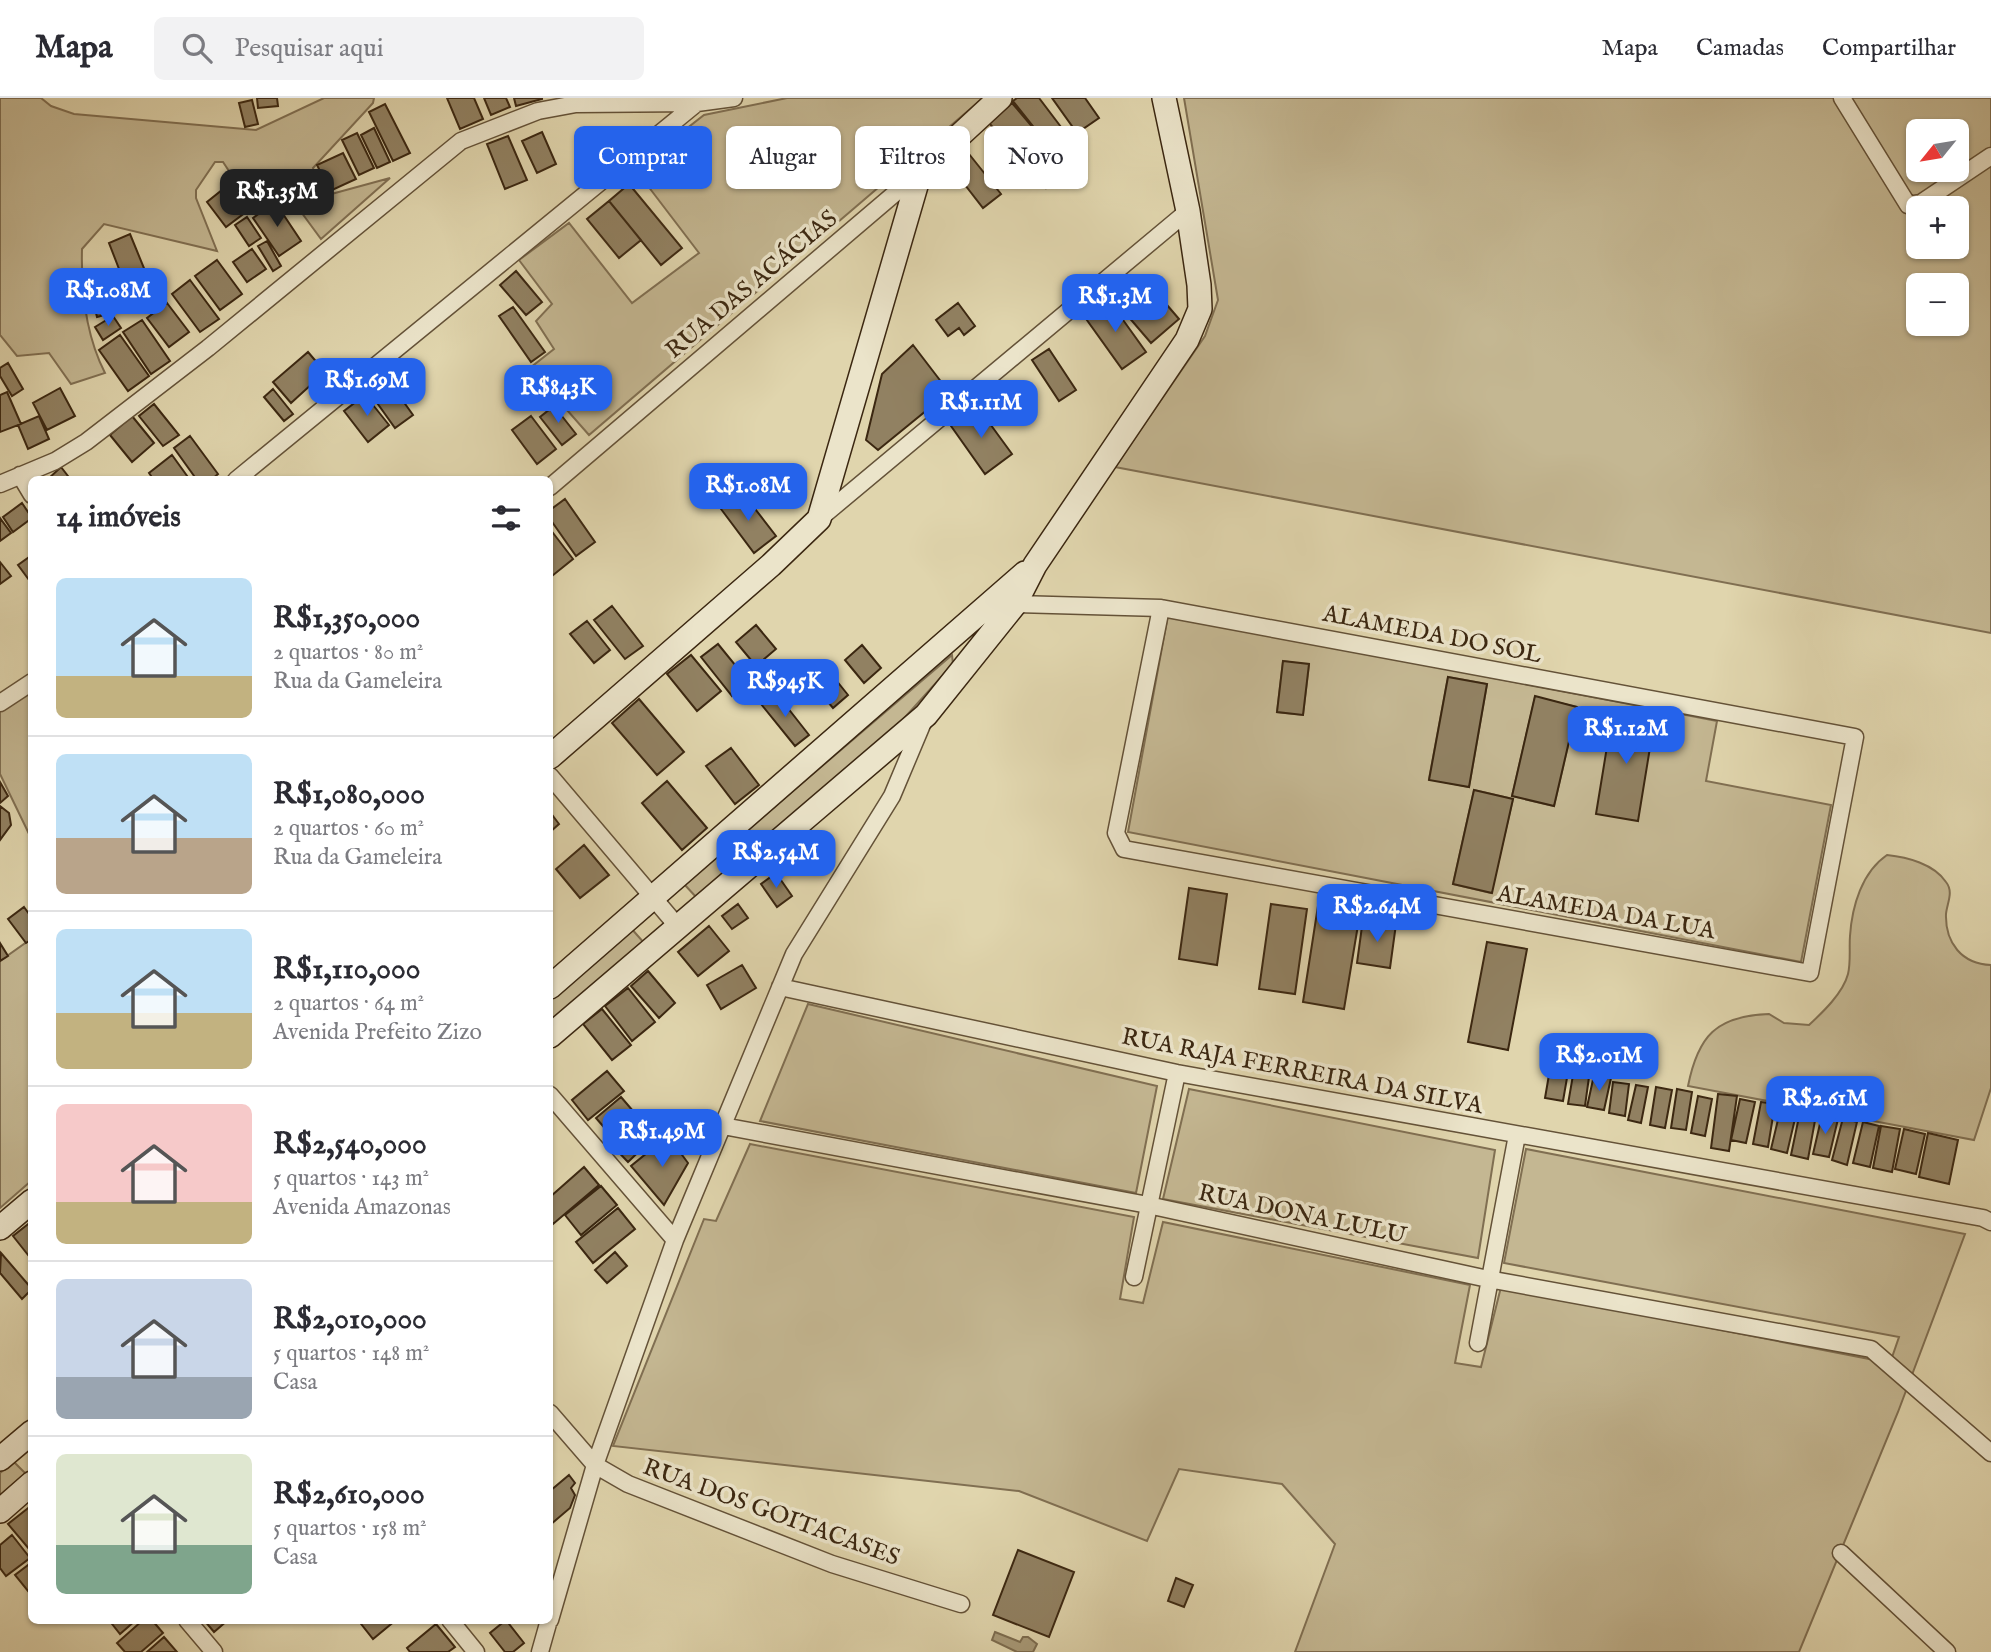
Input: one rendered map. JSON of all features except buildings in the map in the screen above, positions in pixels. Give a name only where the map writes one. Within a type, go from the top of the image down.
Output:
[{"type":"main road","points":[[970,126],[1000,98]]},
{"type":"main road","points":[[553,1033],[926,715],[1035,565],[1187,340],[1200,309],[1199,285],[1188,211],[1164,98]]},
{"type":"main road","points":[[553,754],[771,565],[819,519],[915,189]]},
{"type":"main road","points":[[553,984],[1008,599]]},
{"type":"main road","points":[[0,1228],[28,1204]]},
{"type":"main road","points":[[0,1459],[28,1436]]},
{"type":"main road","points":[[0,1511],[28,1486]]},
{"type":"street","points":[[0,484],[55,461],[86,442],[208,348],[461,141],[538,111],[576,104],[697,103],[734,98]]},
{"type":"street","points":[[1842,98],[1908,205],[1920,203],[1991,156]]},
{"type":"street","points":[[241,476],[697,103]]},
{"type":"street","name":"RUA DAS ACÁCIAS","points":[[553,484],[900,189]]},
{"type":"street","points":[[819,519],[1188,211]]},
{"type":"street","points":[[20,475],[28,488]]},
{"type":"street","name":"ALAMEDA DO SOL","points":[[1008,599],[1161,608],[1855,737],[1810,973]]},
{"type":"street","name":"ALAMEDA DA LUA","points":[[1161,608],[1116,833],[1118,843],[1132,851],[1810,973]]},
{"type":"street","points":[[0,703],[28,685]]},
{"type":"street","points":[[553,1607],[595,1465],[675,1240],[780,987],[794,954],[892,796],[926,715]]},
{"type":"street","points":[[553,780],[679,928]]},
{"type":"street","name":"RUA RAJA FERREIRA DA SILVA","points":[[780,987],[1178,1073],[1988,1217]]},
{"type":"street","points":[[1135,1278],[1148,1205],[1178,1073]]},
{"type":"street","points":[[553,1098],[675,1240]]},
{"type":"street","name":"RUA DONA LULU","points":[[723,1126],[1148,1205],[1488,1279],[1871,1349],[1991,1453]]},
{"type":"street","points":[[1478,1343],[1517,1135]]},
{"type":"street","name":"RUA DOS GOITACASES","points":[[553,1416],[595,1465],[628,1484],[832,1564],[961,1604]]},
{"type":"street","points":[[1841,1553],[1947,1652]]},
{"type":"street","points":[[190,1624],[214,1652]]},
{"type":"street","points":[[453,1624],[476,1652]]},
{"type":"street","points":[[540,1652],[548,1624]]},
{"type":"shaded area","points":[[0,98],[41,98],[51,106],[74,114],[256,130],[324,98],[374,98],[373,103],[313,168],[324,196],[390,178],[321,239],[282,186],[250,203],[223,162],[215,162],[196,190],[196,198],[217,251],[104,224],[82,249],[82,264],[89,328],[105,373],[71,384],[49,353],[17,356],[0,335]]},
{"type":"shaded area","points":[[787,98],[983,98],[950,126],[855,126],[855,189],[877,189],[589,435],[530,368],[554,349],[536,321],[552,304],[519,260],[569,223],[632,303],[699,253],[650,189],[712,189],[712,126],[690,126],[704,115]]},
{"type":"shaded area","points":[[1184,98],[1991,98],[1991,633],[1115,467],[1205,336],[1218,300]]},
{"type":"shaded area","points":[[1168,615],[1717,721],[1706,781],[1831,805],[1801,962],[1128,832]],"holes":[[[1283,661],[1309,665],[1303,715],[1277,712]],[[1448,677],[1487,684],[1469,787],[1429,779]],[[1535,697],[1577,707],[1554,806],[1512,796]],[[1474,790],[1513,799],[1491,893],[1453,884]]]},
{"type":"shaded area","points":[[952,655],[953,664],[898,725],[697,898],[684,884]]},
{"type":"shaded area","points":[[28,691],[28,832],[0,774],[0,710]]},
{"type":"shaded area","points":[[1887,855],[1920,862],[1941,876],[1950,890],[1946,924],[1952,943],[1972,961],[1991,965],[1991,1088],[1974,1140],[1688,1086],[1697,1054],[1712,1032],[1723,1024],[1735,1019],[1769,1014],[1784,1023],[1809,1025],[1832,1002],[1848,974],[1851,925],[1860,891],[1871,871]]},
{"type":"shaded area","points":[[630,927],[645,944],[553,1024],[553,994]]},
{"type":"shaded area","points":[[28,941],[28,1184],[0,1208],[0,961]]},
{"type":"shaded area","points":[[808,1004],[1157,1086],[1136,1193],[760,1121]]},
{"type":"shaded area","points":[[1189,1089],[1495,1150],[1478,1258],[1163,1199]]},
{"type":"shaded area","points":[[750,1144],[1134,1217],[1120,1299],[1143,1303],[1163,1222],[1470,1285],[1455,1363],[1481,1367],[1501,1287],[1890,1363],[1899,1337],[1504,1263],[1526,1149],[1965,1234],[1898,1412],[1799,1652],[1295,1652],[1335,1544],[1282,1484],[1179,1469],[1147,1541],[1019,1491],[613,1446],[704,1219],[716,1221]]},
{"type":"shaded area","points":[[14,1462],[26,1474],[0,1496],[0,1473]]},
{"type":"shaded area","points":[[995,1632],[1020,1642],[1023,1637],[1028,1637],[1037,1644],[1033,1652],[1017,1652],[992,1640]]}]
